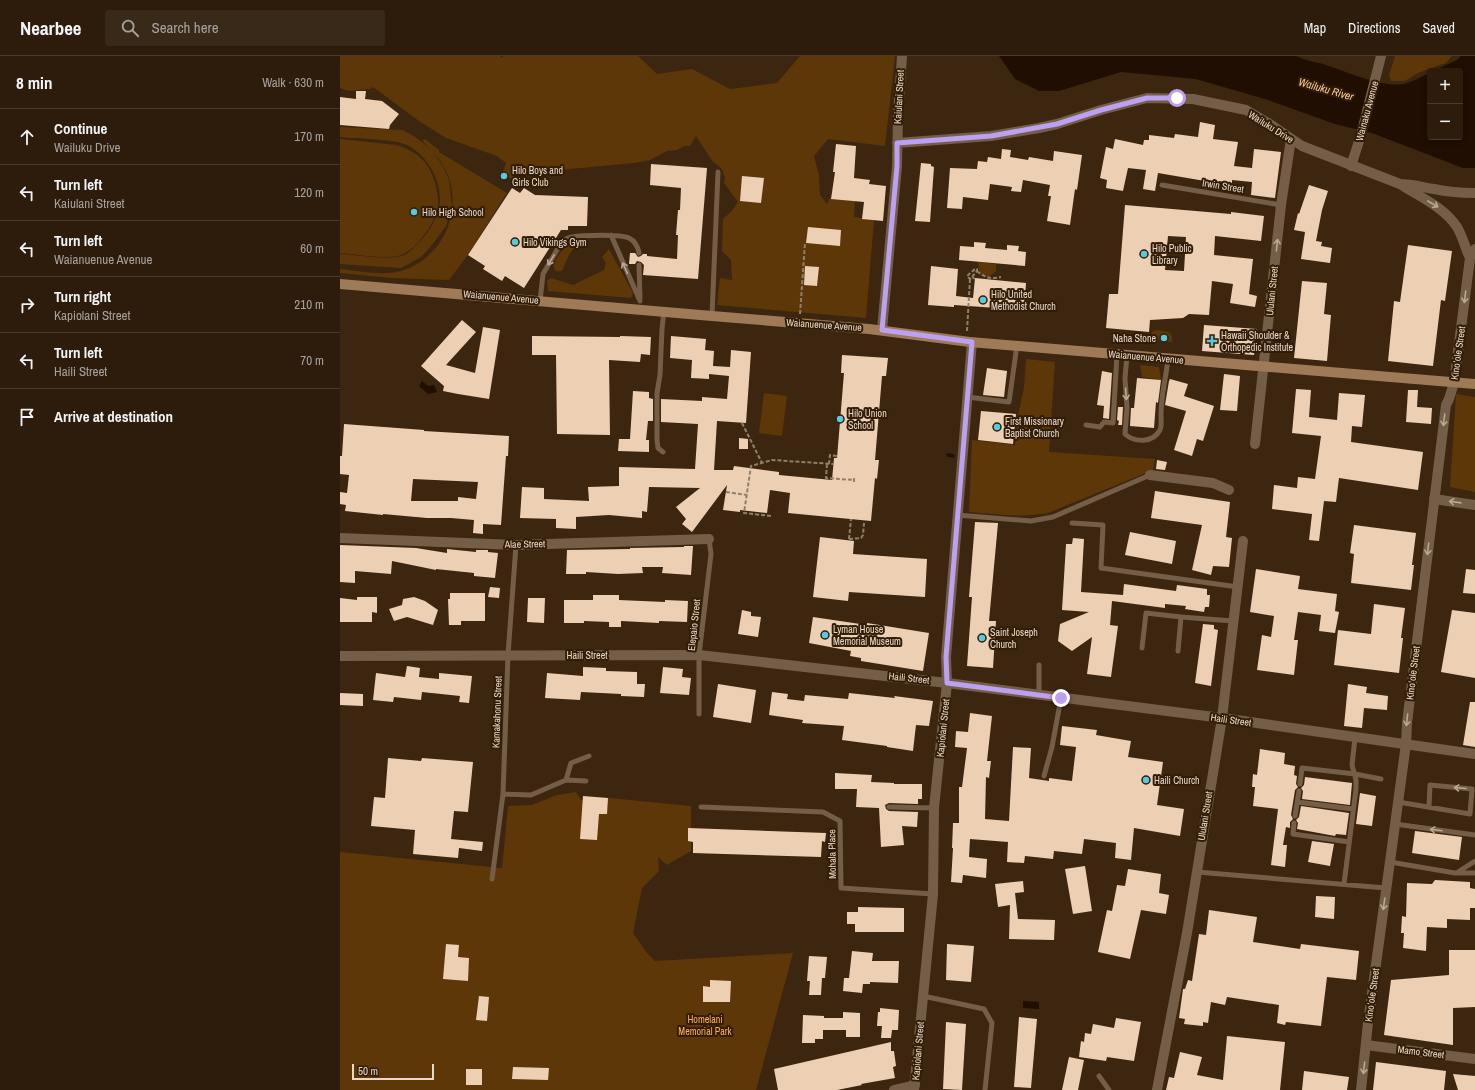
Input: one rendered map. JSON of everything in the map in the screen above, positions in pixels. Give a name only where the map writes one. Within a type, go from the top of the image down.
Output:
[{"type":"main road","name":"Waianuenue Avenue","points":[[340,284],[540,301],[640,305],[664,312],[882,330],[972,342],[1475,384]]},
{"type":"street","name":"Kaiulani Street","points":[[882,330],[897,166],[898,117],[902,56]]},
{"type":"street","name":"Wainaku Avenue","points":[[1351,166],[1361,135],[1381,56]]},
{"type":"street","name":"Wailuku Drive","points":[[897,143],[991,136],[1032,129],[1057,124],[1101,110],[1147,98],[1193,99],[1246,110],[1270,124],[1302,146],[1400,184],[1413,184],[1451,192],[1475,193]]},
{"type":"street","name":"Ululani Street","points":[[1255,444],[1281,205],[1291,139]]},
{"type":"street","name":"Kinoʻole Street","points":[[1361,1090],[1386,888],[1406,744],[1407,723],[1446,405],[1454,383],[1473,254],[1446,214],[1433,204],[1400,184]]},
{"type":"street","name":"Kapiolani Street","points":[[914,1088],[933,894],[934,808],[947,683],[946,657],[972,342]]},
{"type":"street","points":[[1150,475],[1213,483],[1229,490]]},
{"type":"street","points":[[1434,499],[1475,505]]},
{"type":"street","name":"Alae Street","points":[[340,538],[516,545],[709,539]]},
{"type":"street","name":"Ululani Street","points":[[1157,1090],[1187,933],[1222,718],[1242,541]]},
{"type":"street","name":"Haili Street","points":[[340,656],[699,655],[947,683],[1222,718],[1475,754]]},
{"type":"street","name":"Mamo Street","points":[[1366,1045],[1475,1059]]},
{"type":"street","points":[[894,1090],[914,1088]]},
{"type":"lane","points":[[712,316],[718,172]]},
{"type":"lane","name":"Irwin Street","points":[[1162,185],[1281,205]]},
{"type":"lane","points":[[540,301],[543,274],[561,243],[571,237],[611,235],[629,238],[638,247],[639,253]]},
{"type":"lane","points":[[611,235],[640,305]]},
{"type":"lane","points":[[639,265],[640,305]]},
{"type":"lane","points":[[663,452],[658,448],[656,440],[657,401],[664,312]]},
{"type":"lane","points":[[967,397],[1009,402],[1017,345]]},
{"type":"lane","points":[[1086,425],[1100,427],[1104,422],[1113,422],[1117,354]]},
{"type":"lane","points":[[1127,355],[1125,378],[1127,408],[1125,434],[1130,438],[1141,440],[1150,440],[1161,428],[1161,397],[1168,359]]},
{"type":"lane","points":[[957,515],[1031,521],[1053,517],[1150,475]]},
{"type":"lane","points":[[1072,523],[1103,525],[1100,568],[1238,586]]},
{"type":"lane","name":"Elepaio Street","points":[[698,714],[699,655],[711,554],[709,539]]},
{"type":"lane","name":"Kamakahonu Street","points":[[492,879],[503,794],[508,655],[516,545]]},
{"type":"lane","points":[[1142,648],[1146,613],[1233,621]]},
{"type":"lane","points":[[1178,651],[1181,617]]},
{"type":"lane","points":[[1039,665],[1039,695]]},
{"type":"lane","points":[[1044,776],[1052,747],[1061,698]]},
{"type":"lane","points":[[1344,884],[1356,780],[1352,765],[1355,738]]},
{"type":"lane","points":[[566,780],[571,763],[589,756]]},
{"type":"lane","points":[[1300,784],[1302,768],[1355,774],[1381,779]]},
{"type":"lane","points":[[503,794],[531,795],[566,780],[586,781]]},
{"type":"lane","points":[[1398,802],[1470,814],[1473,805],[1472,789],[1430,785],[1429,807]]},
{"type":"lane","points":[[1295,816],[1299,791]]},
{"type":"lane","points":[[1297,802],[1353,809]]},
{"type":"lane","name":"Mohala Place","points":[[701,807],[824,812],[840,821],[841,888],[933,894]]},
{"type":"lane","points":[[889,807],[934,808]]},
{"type":"lane","points":[[1294,823],[1293,834],[1349,842]]},
{"type":"lane","points":[[1395,824],[1475,835]]},
{"type":"lane","points":[[1455,873],[1463,870],[1475,861]]},
{"type":"lane","points":[[1390,862],[1455,873],[1475,873]]},
{"type":"lane","points":[[1197,872],[1386,888]]},
{"type":"lane","points":[[923,996],[984,1009],[992,1023],[985,1090]]},
{"type":"lane","points":[[1099,1076],[1109,1090]]},
{"type":"path","points":[[800,314],[805,243]]},
{"type":"path","points":[[966,330],[970,279],[967,276],[977,269],[977,272],[985,278],[993,279],[1001,277]]},
{"type":"path","points":[[970,279],[973,278],[977,272]]},
{"type":"path","points":[[742,423],[762,463]]},
{"type":"path","points":[[837,456],[830,456],[826,478],[854,481],[854,477]]},
{"type":"path","points":[[771,516],[744,513],[751,466],[772,460],[833,464]]},
{"type":"path","points":[[726,492],[747,494]]},
{"type":"path","points":[[851,519],[849,539],[861,538],[863,535],[864,523]]},
{"type":"green space","points":[[340,56],[500,56],[502,58],[503,56],[638,56],[657,74],[692,69],[730,89],[777,83],[800,56],[895,56],[885,146],[828,139],[814,156],[819,176],[820,195],[827,204],[830,198],[855,201],[854,217],[874,220],[866,318],[717,305],[720,278],[732,280],[731,260],[722,251],[723,219],[732,211],[738,202],[724,183],[725,178],[722,169],[713,162],[696,136],[690,146],[684,146],[677,150],[667,151],[650,160],[634,163],[559,170],[532,171],[518,177],[513,181],[503,172],[506,163],[497,156],[446,138],[419,121],[373,87],[370,89],[349,91],[340,88]]},
{"type":"green space","points":[[1395,56],[1452,56],[1446,63],[1432,68],[1427,68],[1427,70],[1418,73],[1405,81],[1391,81],[1389,75]]},
{"type":"green space","points":[[340,127],[402,130],[417,138],[430,149],[422,140],[425,139],[439,150],[439,152],[507,193],[467,256],[449,280],[391,278],[340,273],[340,269],[371,273],[387,273],[401,271],[418,263],[432,252],[443,237],[450,221],[453,204],[449,180],[452,206],[446,226],[421,257],[401,268],[340,264],[340,254],[387,258],[401,256],[408,253],[431,228],[438,213],[440,199],[437,181],[429,164],[409,146],[402,143],[376,139],[340,137]]},
{"type":"green space","points":[[340,139],[396,145],[411,151],[427,165],[434,178],[436,186],[438,205],[437,212],[422,238],[408,252],[401,255],[388,257],[340,253]]},
{"type":"green space","points":[[572,242],[578,242],[569,255],[562,271],[557,271],[554,269],[554,265],[559,254]]},
{"type":"green space","points":[[609,249],[633,293],[631,298],[548,291],[547,281],[551,278],[573,285],[604,270],[606,263],[602,257]]},
{"type":"green space","points":[[978,262],[996,264],[996,271],[989,277],[983,276],[979,271]]},
{"type":"green space","points":[[1156,330],[1168,332],[1172,336],[1172,342],[1151,339],[1152,332]]},
{"type":"green space","points":[[1026,359],[1055,362],[1049,452],[1155,459],[1153,470],[1048,513],[999,515],[969,512],[972,440],[1015,445],[1019,411],[1024,388]]},
{"type":"green space","points":[[1140,365],[1159,367],[1161,380],[1142,377]]},
{"type":"green space","points":[[764,393],[787,396],[782,436],[759,433]]},
{"type":"green space","points":[[1456,394],[1475,397],[1475,492],[1450,487]]},
{"type":"green space","name":"Homelani Memorial Park","points":[[576,792],[581,800],[610,798],[691,806],[691,851],[667,865],[658,857],[659,871],[642,888],[633,933],[647,953],[655,961],[793,953],[756,1090],[340,1090],[340,852],[502,868],[508,806],[532,805],[557,795]]},
{"type":"water","name":"Wailuku River","points":[[999,56],[1296,56],[1385,84],[1404,84],[1427,74],[1427,140],[1463,140],[1463,68],[1440,68],[1457,60],[1461,56],[1475,56],[1475,168],[1463,168],[1372,133],[1335,124],[1268,100],[1196,79],[1121,72],[1059,91],[1039,91],[1015,79]]},
{"type":"water","points":[[422,381],[428,386],[434,385],[437,392],[428,394],[419,386]]},
{"type":"water","points":[[1023,1001],[1039,1002],[1039,1009],[1023,1008]]},
{"type":"building","points":[[356,91],[366,91],[365,99],[382,101],[399,114],[390,125],[389,129],[340,125],[340,97],[356,99]]},
{"type":"building","points":[[1200,122],[1215,125],[1213,139],[1238,142],[1234,166],[1252,168],[1254,149],[1281,152],[1275,198],[1251,195],[1252,182],[1232,180],[1232,183],[1219,181],[1217,190],[1203,188],[1205,181],[1158,173],[1155,191],[1143,189],[1146,170],[1128,168],[1123,191],[1106,188],[1107,180],[1100,178],[1106,147],[1113,149],[1115,139],[1143,145],[1144,140],[1149,140],[1149,135],[1174,138],[1175,134],[1198,137]]},
{"type":"building","points":[[836,144],[856,146],[854,178],[870,180],[869,184],[886,186],[883,221],[862,219],[864,202],[831,199],[835,172],[833,172]]},
{"type":"building","points":[[1002,149],[1011,150],[1010,157],[1028,160],[1029,157],[1053,161],[1054,151],[1082,155],[1070,225],[1047,221],[1051,196],[1048,196],[1050,185],[1023,180],[1021,192],[1011,191],[1012,187],[990,184],[988,200],[963,197],[962,209],[947,208],[950,168],[977,169],[978,161],[987,162],[988,157],[1001,159]]},
{"type":"building","points":[[921,163],[931,164],[931,166],[934,167],[930,222],[915,221]]},
{"type":"building","points":[[651,164],[707,168],[698,279],[643,275],[644,265],[641,262],[637,261],[635,264],[629,264],[630,253],[635,253],[638,257],[643,254],[647,254],[647,256],[677,259],[678,235],[676,235],[678,210],[680,210],[681,188],[650,185]]},
{"type":"building","points":[[742,176],[764,178],[761,203],[740,201]]},
{"type":"building","points":[[1309,185],[1328,191],[1322,210],[1316,241],[1322,242],[1321,246],[1332,248],[1330,263],[1301,259],[1305,232],[1294,230],[1298,213],[1299,214]]},
{"type":"building","name":"Hilo Vikings Gym","points":[[512,188],[520,193],[524,188],[535,195],[588,197],[587,226],[568,226],[568,230],[561,230],[524,288],[505,276],[502,281],[483,269],[485,266],[468,255]]},
{"type":"building","name":"Hilo Public Library","points":[[1125,205],[1231,214],[1231,212],[1264,216],[1261,241],[1215,236],[1214,255],[1253,259],[1249,294],[1257,296],[1255,307],[1230,303],[1233,284],[1212,281],[1209,315],[1189,314],[1183,318],[1150,320],[1149,332],[1106,328],[1109,294],[1118,294]],"holes":[[[1168,236],[1186,237],[1184,271],[1165,270]]]},
{"type":"building","points":[[808,227],[841,230],[840,246],[806,243]]},
{"type":"building","points":[[974,242],[986,243],[985,248],[1007,250],[1007,245],[1019,246],[1018,251],[1026,252],[1025,266],[959,260],[960,246],[974,247]]},
{"type":"building","points":[[1408,245],[1452,251],[1445,301],[1441,300],[1433,366],[1388,361],[1394,301],[1400,302]]},
{"type":"building","points":[[805,266],[819,267],[817,286],[804,285]]},
{"type":"building","points":[[931,266],[958,269],[956,296],[973,298],[975,278],[1026,283],[1024,310],[954,305],[954,307],[928,305]]},
{"type":"building","points":[[1302,281],[1327,283],[1324,314],[1331,315],[1327,361],[1294,358]]},
{"type":"building","points":[[462,320],[476,332],[446,365],[475,373],[483,327],[500,330],[489,399],[443,391],[444,386],[421,366]]},
{"type":"building","points":[[1204,325],[1257,329],[1254,355],[1202,351]]},
{"type":"building","points":[[532,336],[651,337],[650,355],[641,354],[640,362],[609,360],[610,435],[557,434],[556,355],[532,355]]},
{"type":"building","points":[[671,336],[706,339],[705,350],[714,351],[713,366],[730,367],[731,350],[751,352],[746,423],[717,421],[714,470],[733,470],[734,466],[779,472],[779,475],[832,480],[834,458],[837,458],[844,373],[841,373],[842,355],[888,358],[886,376],[882,376],[875,460],[879,460],[877,479],[875,478],[871,521],[788,513],[790,493],[770,490],[767,513],[723,510],[727,485],[692,532],[682,524],[686,519],[676,507],[700,488],[649,487],[647,512],[642,511],[642,518],[609,515],[576,517],[576,529],[556,528],[556,519],[520,518],[522,487],[544,488],[544,499],[589,501],[588,487],[619,486],[619,467],[695,469],[698,424],[661,422],[661,399],[702,401],[702,397],[727,399],[729,376],[709,374],[709,379],[691,378],[692,360],[670,358]]},
{"type":"building","points":[[987,368],[1007,371],[1004,397],[983,395]]},
{"type":"building","points":[[1102,371],[1112,373],[1109,419],[1103,418],[1104,406],[1097,405]]},
{"type":"building","points":[[1224,374],[1240,376],[1237,411],[1220,410]]},
{"type":"building","points":[[1137,378],[1161,380],[1158,403],[1156,402],[1154,428],[1130,426],[1131,408],[1134,408]]},
{"type":"building","points":[[1170,379],[1188,384],[1184,396],[1214,406],[1203,441],[1197,439],[1192,456],[1174,450],[1186,411],[1165,405]]},
{"type":"building","points":[[1296,389],[1311,390],[1309,417],[1337,420],[1339,393],[1365,395],[1362,427],[1352,426],[1351,442],[1423,452],[1418,490],[1339,478],[1336,502],[1324,501],[1319,541],[1309,540],[1312,514],[1272,509],[1274,485],[1297,488],[1298,477],[1315,479],[1321,436],[1292,433]]},
{"type":"building","points":[[1408,390],[1418,390],[1417,407],[1432,408],[1431,424],[1406,422]]},
{"type":"building","points":[[633,391],[649,392],[649,398],[653,399],[653,421],[648,421],[646,440],[649,440],[649,452],[618,451],[619,439],[630,439]]},
{"type":"building","points":[[1118,407],[1123,407],[1122,425],[1118,425]]},
{"type":"building","name":"First Missionary Baptist Church","points":[[981,411],[1016,414],[1013,444],[978,440]]},
{"type":"building","points":[[344,424],[509,436],[501,525],[483,524],[483,534],[473,533],[474,520],[383,515],[345,511],[346,505],[340,504],[340,492],[347,493],[349,475],[340,474],[340,456],[342,456]],"holes":[[[413,479],[478,482],[476,499],[458,497],[458,501],[411,501]]]},
{"type":"building","points":[[739,438],[748,439],[748,449],[739,449]]},
{"type":"building","points":[[1157,460],[1167,462],[1165,470],[1156,469]]},
{"type":"building","points":[[1155,491],[1230,502],[1226,537],[1232,538],[1229,567],[1213,566],[1211,575],[1192,570],[1202,525],[1151,518]]},
{"type":"building","points":[[975,522],[998,523],[989,621],[996,621],[993,668],[967,666],[972,597],[969,597]]},
{"type":"building","points":[[1354,525],[1416,533],[1411,590],[1351,583],[1354,554],[1350,553]]},
{"type":"building","points":[[1130,532],[1176,541],[1172,564],[1125,555]]},
{"type":"building","points":[[820,537],[854,541],[853,554],[927,559],[925,597],[849,592],[848,601],[813,597]]},
{"type":"building","points":[[1073,538],[1084,539],[1081,592],[1123,595],[1124,584],[1176,591],[1177,585],[1207,589],[1207,595],[1210,595],[1209,607],[1205,607],[1204,612],[1185,609],[1186,606],[1165,604],[1165,608],[1112,601],[1110,625],[1118,626],[1111,677],[1087,674],[1092,637],[1072,651],[1058,641],[1060,624],[1089,612],[1062,610],[1066,544],[1072,544]]},
{"type":"building","points":[[340,545],[416,548],[447,553],[447,549],[476,552],[476,550],[488,550],[488,552],[498,553],[495,578],[474,576],[474,573],[436,570],[392,561],[391,574],[355,571],[355,583],[340,582]]},
{"type":"building","points":[[693,546],[691,575],[662,573],[663,567],[642,567],[643,573],[618,574],[586,572],[586,574],[566,574],[567,550]]},
{"type":"building","points":[[1256,569],[1300,576],[1298,589],[1337,594],[1335,611],[1339,612],[1335,633],[1319,631],[1321,615],[1298,612],[1294,640],[1298,640],[1294,675],[1257,670],[1262,635],[1271,637],[1274,616],[1250,612]]},
{"type":"building","points":[[1466,569],[1475,570],[1475,594],[1463,593]]},
{"type":"building","points":[[490,587],[500,588],[499,598],[488,597]]},
{"type":"building","points":[[450,593],[485,593],[485,621],[461,621],[461,625],[449,625],[448,599],[450,599]]},
{"type":"building","points":[[593,595],[619,595],[619,600],[665,602],[665,600],[688,601],[687,622],[659,621],[659,623],[621,621],[621,627],[609,627],[609,622],[584,621],[584,623],[564,623],[564,600],[593,600]]},
{"type":"building","points":[[357,597],[377,597],[377,613],[372,612],[372,622],[340,622],[340,598],[357,600]]},
{"type":"building","points":[[414,597],[425,601],[438,610],[433,625],[407,617],[394,621],[389,609],[402,605],[403,599]]},
{"type":"building","points":[[528,598],[545,598],[544,623],[527,622]]},
{"type":"building","points":[[1374,604],[1405,608],[1401,638],[1403,638],[1399,673],[1334,665],[1338,630],[1371,634]]},
{"type":"building","points":[[742,610],[751,612],[751,616],[761,617],[758,637],[738,634]]},
{"type":"building","points":[[1452,610],[1475,613],[1475,678],[1441,672]]},
{"type":"building","points":[[813,617],[867,625],[867,623],[929,633],[923,671],[861,661],[861,658],[850,656],[851,651],[809,643]]},
{"type":"building","points":[[1203,624],[1214,625],[1214,629],[1218,630],[1211,686],[1195,683]]},
{"type":"building","points":[[407,666],[420,668],[419,677],[439,679],[439,673],[472,676],[469,703],[459,702],[460,696],[422,692],[421,700],[394,697],[393,702],[373,700],[376,673],[405,677]]},
{"type":"building","points":[[583,667],[606,668],[606,671],[637,672],[637,684],[645,684],[644,697],[581,692],[580,700],[545,698],[547,673],[583,676]]},
{"type":"building","points":[[663,667],[683,669],[682,677],[691,678],[689,695],[660,693]]},
{"type":"building","points":[[718,684],[756,690],[751,723],[713,717]]},
{"type":"building","points":[[1348,684],[1367,687],[1366,693],[1388,696],[1387,710],[1364,708],[1362,728],[1344,726]]},
{"type":"building","points":[[772,692],[788,694],[787,699],[804,701],[805,695],[848,699],[849,693],[895,698],[894,696],[933,701],[929,726],[916,725],[913,751],[842,740],[844,726],[802,723],[803,720],[769,715]]},
{"type":"building","points":[[340,693],[363,694],[363,706],[340,705]]},
{"type":"building","points":[[1470,702],[1475,702],[1475,747],[1463,745]]},
{"type":"building","points":[[970,713],[992,716],[987,761],[991,761],[989,778],[986,777],[985,819],[1009,821],[1013,747],[1031,748],[1029,778],[1049,781],[1049,778],[1072,781],[1076,747],[1060,745],[1062,726],[1097,730],[1096,735],[1131,741],[1128,757],[1163,762],[1157,805],[1184,809],[1180,836],[1134,828],[1131,860],[1115,858],[1116,843],[1084,839],[1082,854],[1054,851],[1053,859],[1025,856],[1024,863],[1007,862],[1008,842],[970,839],[969,857],[987,859],[986,878],[963,875],[962,883],[951,882],[953,823],[959,823],[959,787],[962,787],[967,748],[955,747],[956,731],[968,732]]},
{"type":"building","points":[[1260,749],[1285,753],[1284,764],[1295,766],[1294,775],[1297,776],[1296,784],[1298,787],[1295,790],[1291,815],[1293,819],[1290,822],[1290,828],[1286,827],[1283,845],[1287,845],[1285,867],[1271,865],[1278,809],[1253,806],[1255,787],[1252,787],[1253,774],[1257,775]]},
{"type":"building","points":[[388,758],[421,761],[422,758],[473,762],[468,812],[454,811],[451,839],[483,842],[482,851],[459,848],[458,858],[413,854],[415,830],[371,826],[374,797],[385,798]]},
{"type":"building","points":[[835,773],[872,775],[871,782],[922,784],[922,799],[918,799],[918,804],[889,803],[885,805],[886,809],[889,811],[918,812],[917,827],[902,826],[904,845],[881,847],[879,808],[856,807],[857,789],[835,789]]},
{"type":"building","points":[[1305,777],[1352,783],[1350,805],[1302,799],[1303,791],[1301,788],[1304,785]]},
{"type":"building","points":[[1360,793],[1376,796],[1372,826],[1356,824]]},
{"type":"building","points":[[583,796],[608,798],[607,814],[599,814],[597,840],[580,839]]},
{"type":"building","points":[[1301,806],[1349,813],[1346,835],[1336,834],[1335,836],[1297,829],[1298,823],[1296,820],[1299,817]]},
{"type":"building","points":[[688,828],[826,833],[825,842],[822,841],[821,857],[693,853],[693,842],[688,841]]},
{"type":"building","points":[[1415,831],[1462,837],[1459,860],[1412,853]]},
{"type":"building","points":[[1312,841],[1334,844],[1330,866],[1308,862]]},
{"type":"building","points":[[1085,866],[1092,911],[1073,914],[1065,869]]},
{"type":"building","points":[[1128,869],[1161,874],[1159,893],[1169,895],[1166,914],[1141,910],[1130,959],[1098,952],[1107,910],[1112,911],[1117,885],[1125,886]]},
{"type":"building","points":[[1435,880],[1470,882],[1470,888],[1475,889],[1475,908],[1470,908],[1470,920],[1447,919],[1447,928],[1427,927],[1426,951],[1403,948],[1404,933],[1401,933],[1402,916],[1406,917],[1407,883],[1432,884]]},
{"type":"building","points":[[1023,881],[1024,892],[1015,893],[1018,919],[1055,920],[1054,940],[1009,939],[1010,905],[998,907],[995,884]]},
{"type":"building","points":[[1316,896],[1335,897],[1334,919],[1315,917]]},
{"type":"building","points":[[858,907],[904,908],[904,932],[855,932],[855,924],[847,924],[847,912],[858,912]]},
{"type":"building","points":[[1209,910],[1257,917],[1253,942],[1300,949],[1301,944],[1359,951],[1356,980],[1327,977],[1321,1026],[1286,1022],[1285,1025],[1277,1023],[1279,1005],[1227,997],[1225,1005],[1211,1002],[1208,1023],[1203,1022],[1203,1026],[1184,1024],[1185,1019],[1179,1018],[1183,989],[1185,989],[1188,980],[1192,981],[1199,934],[1206,935]]},
{"type":"building","points":[[446,944],[459,945],[458,957],[469,958],[468,981],[443,979]]},
{"type":"building","points":[[947,944],[974,946],[971,982],[946,980]]},
{"type":"building","points":[[1449,950],[1475,950],[1475,1007],[1453,1008],[1453,1045],[1384,1035],[1391,980],[1449,975]]},
{"type":"building","points":[[852,951],[873,953],[872,961],[899,961],[898,983],[870,982],[870,984],[863,984],[862,993],[843,991],[844,978],[849,978]]},
{"type":"building","points":[[809,956],[827,957],[825,978],[822,978],[821,995],[809,995],[810,981],[807,981]]},
{"type":"building","points":[[710,980],[731,981],[730,1002],[703,1002],[703,986],[710,987]]},
{"type":"building","points":[[479,996],[489,997],[487,1021],[476,1020]]},
{"type":"building","points":[[880,1008],[899,1010],[898,1030],[892,1030],[891,1038],[881,1038],[882,1026],[877,1026],[878,1012],[880,1012]]},
{"type":"building","points":[[843,1012],[860,1013],[860,1037],[846,1037],[846,1030],[823,1030],[823,1039],[815,1039],[815,1043],[802,1043],[803,1015],[824,1016],[824,1018],[843,1018]]},
{"type":"building","points":[[1019,1017],[1037,1019],[1031,1088],[1014,1087]]},
{"type":"building","points":[[1116,1018],[1141,1022],[1134,1061],[1107,1057],[1106,1061],[1079,1057],[1081,1041],[1084,1042],[1085,1033],[1091,1034],[1093,1024],[1114,1028]]},
{"type":"building","points":[[946,1022],[966,1024],[962,1090],[943,1089]]},
{"type":"building","points":[[1227,1036],[1285,1042],[1280,1090],[1166,1090],[1169,1077],[1174,1078],[1180,1052],[1202,1057],[1197,1075],[1223,1080]]},
{"type":"building","points":[[891,1042],[891,1051],[894,1051],[896,1066],[893,1067],[895,1078],[837,1090],[778,1090],[774,1069]]},
{"type":"building","points":[[1069,1057],[1084,1060],[1078,1090],[1062,1090]]},
{"type":"building","points":[[1376,1062],[1446,1071],[1444,1090],[1373,1090]]},
{"type":"building","points":[[513,1067],[549,1068],[548,1080],[512,1079]]},
{"type":"building","points":[[466,1069],[482,1069],[482,1085],[466,1085]]},
{"type":"building","points":[[1304,1071],[1349,1077],[1347,1090],[1302,1090]]},
{"type":"building","points":[[1453,1074],[1475,1076],[1475,1090],[1458,1090]]},
{"type":"waterway","points":[[948,455],[953,456]]},
{"type":"place","name":"Hilo Boys and Girls Club","points":[[504,176]]},
{"type":"place","name":"Hilo High School","points":[[414,212]]},
{"type":"place","name":"Hilo Vikings Gym","points":[[515,242]]},
{"type":"place","name":"Hilo Public Library","points":[[1144,254]]},
{"type":"place","name":"Hilo United Methodist Church","points":[[983,300]]},
{"type":"place","name":"Naha Stone","points":[[1164,338]]},
{"type":"place","name":"Hawaii Shoulder & Orthopedic Institute","points":[[1212,341]]},
{"type":"place","name":"Hilo Union School","points":[[840,419]]},
{"type":"place","name":"First Missionary Baptist Church","points":[[997,427]]},
{"type":"place","name":"Lyman House Memorial Museum","points":[[825,635]]},
{"type":"place","name":"Saint Joseph Church","points":[[982,638]]},
{"type":"place","name":"Haili Church","points":[[1146,780]]},
{"type":"route","points":[[1061,698],[947,683],[946,657],[965,411],[972,342],[882,330],[897,166],[897,143],[991,136],[1057,124],[1101,110],[1147,98],[1177,98]]}]
